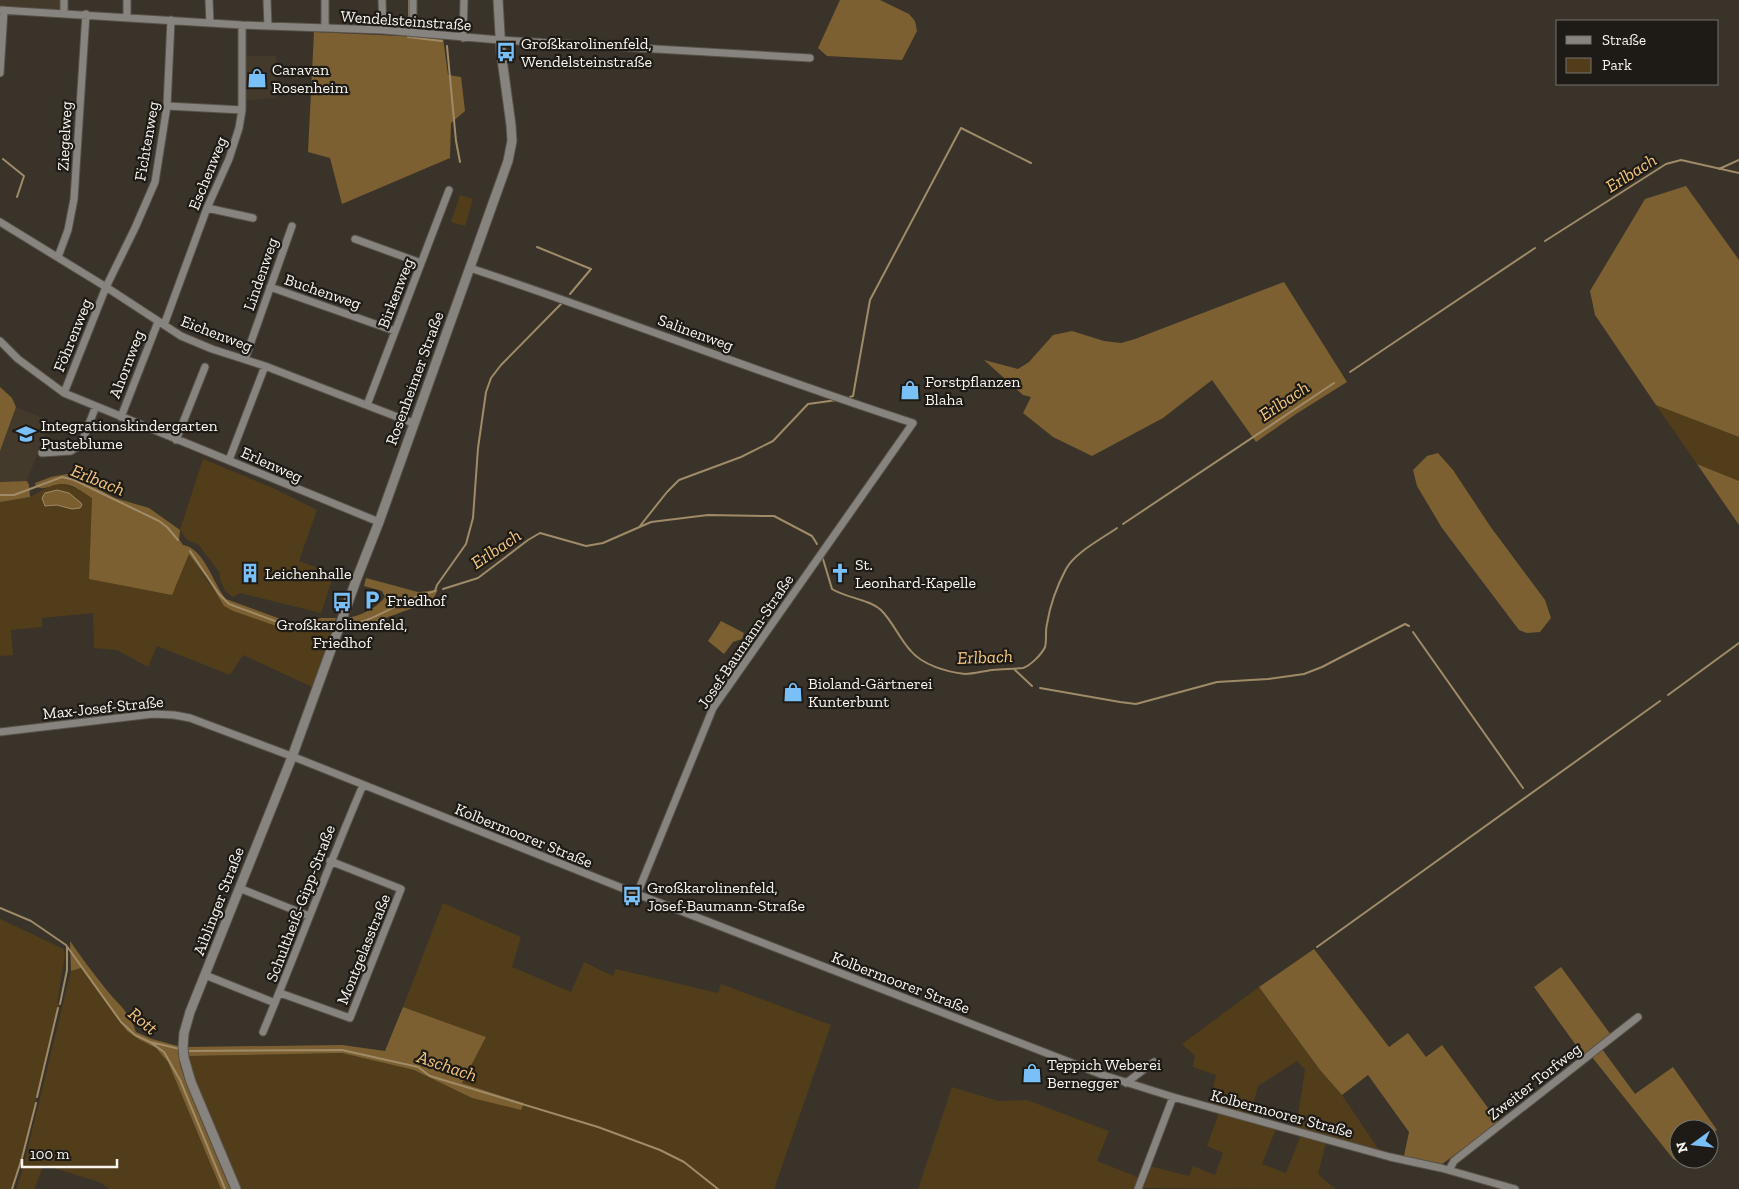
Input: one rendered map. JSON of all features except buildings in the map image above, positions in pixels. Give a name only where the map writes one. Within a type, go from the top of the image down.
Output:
[{"type":"street","points":[[64,0],[64,13]]},
{"type":"street","points":[[127,0],[127,17]]},
{"type":"street","points":[[209,0],[210,23]]},
{"type":"street","points":[[267,0],[268,26]]},
{"type":"street","points":[[325,0],[325,28]]},
{"type":"street","points":[[382,0],[383,30]]},
{"type":"street","points":[[413,0],[413,33]]},
{"type":"street","points":[[463,38],[464,0]]},
{"type":"street","name":"Rosenheimer Straße","points":[[292,757],[379,522],[508,161],[512,141],[510,109],[500,40],[498,0]]},
{"type":"street","points":[[0,73],[2,10]]},
{"type":"street","name":"Wendelsteinstraße","points":[[2,10],[242,25],[383,30],[463,38],[810,58]]},
{"type":"street","name":"Ziegelweg","points":[[58,257],[68,230],[74,199],[86,14]]},
{"type":"street","name":"Fichtenweg","points":[[106,286],[135,228],[155,182],[167,106],[171,20]]},
{"type":"street","name":"Eschenweg","points":[[161,324],[207,208],[229,159],[239,128],[242,110],[242,25]]},
{"type":"street","points":[[167,106],[242,110]]},
{"type":"street","name":"Birkenweg","points":[[367,405],[449,190]]},
{"type":"street","points":[[207,208],[253,218]]},
{"type":"street","name":"Eichenweg","points":[[0,222],[106,286],[181,336],[414,423]]},
{"type":"street","name":"Lindenweg","points":[[245,359],[292,226]]},
{"type":"street","points":[[355,239],[421,263]]},
{"type":"street","name":"Salinenweg","points":[[470,268],[570,301],[844,401],[913,423]]},
{"type":"street","name":"Föhrenweg","points":[[64,393],[106,286]]},
{"type":"street","name":"Buchenweg","points":[[270,288],[395,331]]},
{"type":"street","name":"Ahornweg","points":[[121,417],[161,324]]},
{"type":"street","name":"Erlenweg","points":[[0,341],[18,359],[64,393],[379,522]]},
{"type":"street","points":[[229,460],[265,366]]},
{"type":"street","points":[[176,440],[205,367]]},
{"type":"street","points":[[42,453],[71,451],[81,444],[96,406]]},
{"type":"street","name":"Josef-Baumann-Straße","points":[[636,894],[713,708],[913,423]]},
{"type":"street","name":"Max-Josef-Straße","points":[[0,732],[153,714],[174,714],[190,718],[292,757]]},
{"type":"street","name":"Kolbermoorer Straße","points":[[292,757],[636,894],[1126,1083],[1173,1098],[1390,1157],[1449,1170],[1516,1189]]},
{"type":"street","name":"Aiblinger Straße","points":[[236,1189],[195,1090],[184,1058],[183,1042],[186,1023],[292,757]]},
{"type":"street","name":"Schultheiß-Gipp-Straße","points":[[263,1032],[280,993],[330,861],[363,785]]},
{"type":"street","name":"Montgelasstraße","points":[[280,993],[350,1018],[402,889],[330,861]]},
{"type":"street","points":[[239,888],[309,916]]},
{"type":"street","points":[[205,975],[275,1003]]},
{"type":"street","name":"Zweiter Torfweg","points":[[1449,1170],[1454,1161],[1638,1017]]},
{"type":"street","points":[[1126,1083],[1154,1062]]},
{"type":"street","points":[[1138,1189],[1173,1098]]},
{"type":"shaded area","points":[[0,0],[64,0],[64,13],[0,10]]},
{"type":"shaded area","points":[[840,0],[880,0],[909,14],[915,21],[917,31],[902,60],[827,56],[818,48]]},
{"type":"shaded area","points":[[314,32],[443,38],[448,75],[461,77],[465,111],[451,123],[450,158],[342,204],[330,158],[308,152]]},
{"type":"shaded area","points":[[246,56],[276,56],[277,98],[247,100],[245,93]]},
{"type":"shaded area","points":[[1686,186],[1739,260],[1739,437],[1656,405],[1595,315],[1590,291],[1645,199]]},
{"type":"shaded area","points":[[1284,282],[1347,382],[1256,442],[1212,380],[1163,418],[1092,456],[1053,437],[1023,413],[1031,397],[1023,395],[984,360],[1018,369],[1029,362],[1053,335],[1072,331],[1104,341],[1121,343]]},
{"type":"shaded area","points":[[0,387],[12,398],[16,407],[0,451]]},
{"type":"shaded area","name":"Integrationskindergarten Pusteblume","points":[[16,407],[50,421],[27,481],[0,482],[0,451]]},
{"type":"shaded area","points":[[1438,453],[1453,470],[1490,526],[1545,600],[1551,618],[1540,632],[1527,633],[1519,630],[1442,528],[1417,486],[1413,470],[1427,456]]},
{"type":"shaded area","points":[[1697,464],[1739,481],[1739,525]]},
{"type":"shaded area","points":[[67,474],[115,498],[149,508],[180,530],[179,539],[183,545],[191,548],[203,560],[226,599],[294,624],[322,618],[336,618],[333,628],[290,631],[233,611],[224,606],[207,578],[189,554],[172,595],[89,579],[92,498],[71,485],[59,484],[40,488],[36,487],[35,483]]},
{"type":"shaded area","points":[[27,481],[30,497],[0,502],[0,482]]},
{"type":"shaded area","points":[[57,490],[69,493],[81,503],[80,508],[72,509],[57,505],[45,506],[42,498],[45,493]]},
{"type":"shaded area","points":[[366,578],[418,592],[438,590],[432,601],[347,632],[344,629],[347,618],[368,611],[378,605],[385,597],[382,591],[364,586]]},
{"type":"shaded area","points":[[721,621],[744,633],[742,639],[733,642],[724,654],[708,641]]},
{"type":"shaded area","points":[[70,941],[126,1013],[136,1032],[152,1039],[178,1046],[180,1065],[187,1086],[230,1189],[221,1189],[168,1062],[156,1048],[127,1031],[81,968],[71,971]]},
{"type":"shaded area","points":[[1314,949],[1389,1047],[1408,1033],[1426,1057],[1442,1045],[1499,1123],[1442,1164],[1404,1156],[1409,1132],[1368,1075],[1342,1095],[1320,1070],[1259,987]]},
{"type":"shaded area","points":[[1561,967],[1614,1039],[1602,1049],[1635,1094],[1673,1067],[1709,1119],[1669,1119],[1669,1154],[1588,1052],[1583,1055],[1534,987]]},
{"type":"shaded area","points":[[403,1007],[486,1037],[462,1083],[524,1103],[521,1110],[472,1098],[414,1070],[342,1053],[188,1056],[187,1047],[342,1045],[385,1051]]},
{"type":"green space","points":[[460,195],[473,199],[465,226],[451,222]]},
{"type":"green space","points":[[1656,405],[1739,437],[1739,481],[1697,464]]},
{"type":"green space","points":[[203,459],[275,489],[317,510],[299,561],[334,574],[321,613],[240,593],[233,597],[225,591],[220,579],[220,573],[198,544],[187,540],[180,530]]},
{"type":"green space","points":[[63,484],[80,490],[92,498],[89,579],[189,553],[217,595],[233,611],[290,631],[333,628],[312,687],[243,655],[230,675],[157,646],[148,667],[117,650],[94,648],[93,613],[42,618],[42,627],[11,630],[13,655],[0,656],[0,502],[30,497],[50,486]],"holes":[[[57,490],[69,493],[81,503],[68,508],[57,505],[49,507]]]},
{"type":"green space","points":[[443,903],[521,937],[512,967],[571,992],[584,962],[613,976],[616,969],[718,993],[721,984],[831,1025],[774,1189],[240,1189],[194,1081],[188,1056],[342,1053],[414,1070],[472,1098],[523,1102],[462,1083],[486,1037],[403,1007]]},
{"type":"green space","points":[[0,919],[64,949],[65,955],[57,1003],[60,1004],[22,1158],[12,1189],[0,1189]]},
{"type":"green space","points":[[81,968],[127,1031],[156,1048],[168,1062],[221,1189],[110,1189],[99,1182],[44,1165],[34,1189],[16,1189],[22,1172],[71,971]]},
{"type":"green space","points":[[1259,987],[1320,1070],[1342,1095],[1379,1150],[1296,1128],[1305,1070],[1297,1061],[1258,1086],[1250,1116],[1209,1104],[1216,1075],[1193,1067],[1195,1056],[1182,1044]]},
{"type":"green space","points":[[952,1087],[998,1101],[1027,1100],[1109,1131],[1097,1161],[1140,1178],[1135,1189],[918,1189]]},
{"type":"green space","points":[[1219,1113],[1276,1129],[1262,1164],[1286,1173],[1300,1137],[1326,1143],[1318,1174],[1335,1189],[1141,1188],[1149,1166],[1189,1176],[1193,1166],[1215,1175],[1223,1153],[1207,1146]]},
{"type":"waterway","points":[[409,0],[409,29]]},
{"type":"waterway","points":[[408,37],[442,41]]},
{"type":"waterway","points":[[447,46],[456,141],[460,162]]},
{"type":"waterway","points":[[850,397],[853,396],[870,300],[961,128],[1031,163]]},
{"type":"waterway","points":[[3,159],[24,176],[17,197]]},
{"type":"waterway","name":"Erlbach","points":[[1545,241],[1666,164],[1681,160],[1739,173]]},
{"type":"waterway","points":[[1719,169],[1739,160]]},
{"type":"waterway","points":[[537,247],[591,269],[570,294]]},
{"type":"waterway","name":"Erlbach","points":[[1350,372],[1535,248]]},
{"type":"waterway","points":[[343,625],[351,625],[368,620],[412,599],[435,591],[437,585],[466,544],[473,518],[478,448],[486,392],[491,378],[501,365],[561,304]]},
{"type":"waterway","name":"Erlbach","points":[[1123,524],[1334,383]]},
{"type":"waterway","points":[[640,526],[679,480],[741,457],[773,441],[808,404],[837,400]]},
{"type":"waterway","name":"Erlbach","points":[[0,495],[14,495],[62,477],[74,480],[159,521],[178,540]]},
{"type":"waterway","name":"Erlbach","points":[[443,589],[478,578],[540,533],[586,546],[603,543],[651,522],[708,515],[774,516],[812,536],[817,544]]},
{"type":"waterway","name":"Erlbach","points":[[823,559],[832,589],[876,606],[889,620],[906,645],[921,660],[951,672],[972,674],[992,670],[1023,668],[1036,659],[1045,647],[1046,627],[1050,610],[1066,569],[1075,557],[1117,528]]},
{"type":"waterway","name":"Erlbach","points":[[190,551],[219,594],[229,604],[291,627],[336,625]]},
{"type":"waterway","points":[[1040,688],[1136,704],[1217,682],[1268,679],[1304,674],[1322,667],[1405,624],[1409,626]]},
{"type":"waterway","points":[[1413,632],[1523,788]]},
{"type":"waterway","points":[[1668,695],[1739,643]]},
{"type":"waterway","points":[[1014,669],[1032,686]]},
{"type":"waterway","points":[[1317,947],[1660,701]]},
{"type":"waterway","name":"Rott","points":[[0,908],[31,921],[66,945],[121,1022],[135,1035],[150,1042],[164,1052],[180,1080],[225,1189]]},
{"type":"waterway","points":[[60,1004],[67,970],[67,947]]},
{"type":"waterway","points":[[37,1097],[58,1008]]},
{"type":"waterway","name":"Aschach","points":[[150,1042],[180,1049]]},
{"type":"waterway","name":"Aschach","points":[[187,1051],[342,1050],[418,1067],[430,1076],[598,1127],[660,1150],[684,1162],[718,1189]]},
{"type":"waterway","points":[[12,1189],[36,1103]]},
{"type":"place","name":"Großkarolinenfeld, Wendelsteinstraße","points":[[506,52]]},
{"type":"place","name":"Caravan Rosenheim","points":[[257,78]]},
{"type":"place","name":"Forstpflanzen Blaha","points":[[910,390]]},
{"type":"place","name":"Integrationskindergarten Pusteblume","points":[[26,434]]},
{"type":"place","name":"Leichenhalle","points":[[250,573]]},
{"type":"place","name":"St. Leonhard-Kapelle","points":[[840,573]]},
{"type":"place","name":"Friedhof","points":[[372,600]]},
{"type":"place","name":"Großkarolinenfeld, Friedhof","points":[[342,602]]},
{"type":"place","name":"Bioland-Gärtnerei Kunterbunt","points":[[793,692]]},
{"type":"place","name":"Großkarolinenfeld, Josef-Baumann-Straße","points":[[632,896]]},
{"type":"place","name":"Teppich Weberei Bernegger","points":[[1032,1073]]}]
